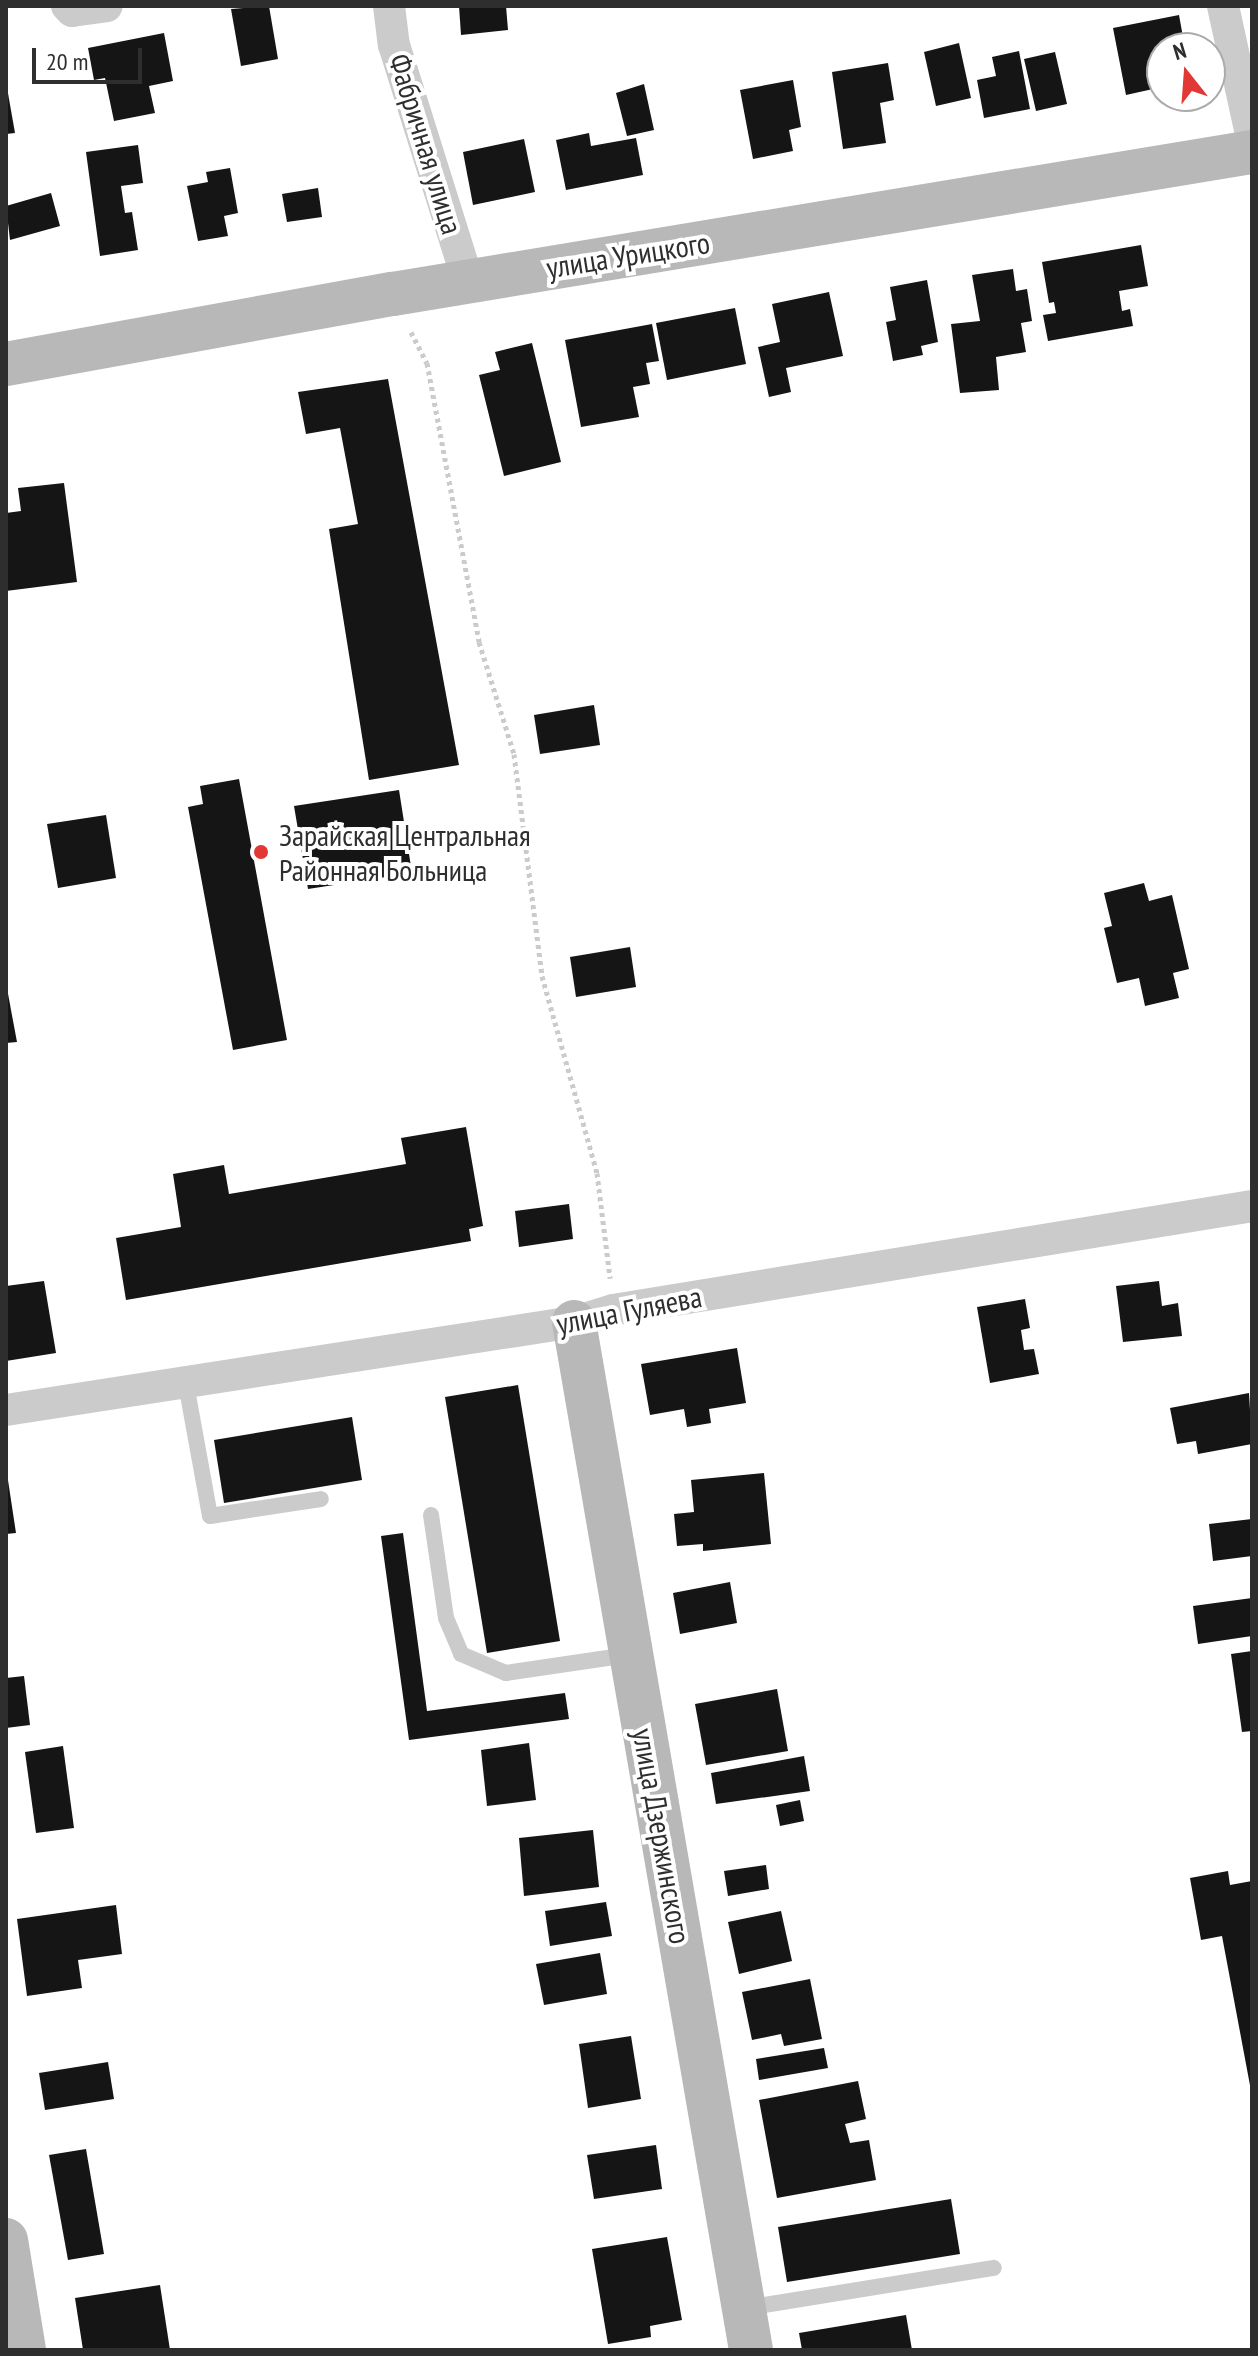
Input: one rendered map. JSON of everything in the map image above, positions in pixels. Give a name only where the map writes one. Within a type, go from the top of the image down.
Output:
[{"type":"main road","name":"улица Урицкого","points":[[6,364],[468,281],[1252,152]]},
{"type":"main road","name":"улица Дзержинского","points":[[594,1316],[630,1654],[748,2329]]},
{"type":"main road","points":[[6,2240],[24,2350]]},
{"type":"street","points":[[67,6],[72,11],[107,6]]},
{"type":"street","name":"Фабричная улица","points":[[389,6],[394,45],[468,281]]},
{"type":"street","points":[[1223,6],[1252,139]]},
{"type":"street","name":"улица Гуляева","points":[[6,1410],[186,1384],[1252,1206]]},
{"type":"lane","points":[[186,1384],[210,1516],[321,1499]]},
{"type":"lane","points":[[431,1515],[446,1618],[461,1654],[506,1673],[630,1654]]},
{"type":"lane","points":[[748,2329],[994,2268]]},
{"type":"path","points":[[393,294],[427,363],[479,642],[514,754],[542,976],[597,1173],[594,1316]]},
{"type":"building","points":[[269,6],[278,59],[241,66],[231,9]]},
{"type":"building","points":[[459,6],[506,6],[508,30],[461,35]]},
{"type":"building","points":[[1179,15],[1182,32],[1146,32],[1146,91],[1126,95],[1113,28]]},
{"type":"building","points":[[164,33],[173,81],[149,86],[155,113],[114,121],[105,78],[94,80],[88,48]]},
{"type":"building","points":[[959,43],[971,98],[936,106],[924,52]]},
{"type":"building","points":[[1019,51],[1030,109],[984,118],[977,80],[996,76],[992,57]]},
{"type":"building","points":[[1055,52],[1067,104],[1036,111],[1024,59]]},
{"type":"building","points":[[888,63],[894,100],[880,103],[886,143],[843,149],[832,72]]},
{"type":"building","points":[[793,80],[801,127],[789,130],[793,151],[753,159],[740,90]]},
{"type":"building","points":[[6,82],[15,133],[6,134]]},
{"type":"building","points":[[644,84],[654,130],[627,136],[616,93]]},
{"type":"building","points":[[589,133],[591,146],[636,138],[643,175],[566,190],[556,140]]},
{"type":"building","points":[[524,139],[535,192],[473,205],[463,152]]},
{"type":"building","points":[[138,145],[143,183],[121,186],[125,213],[132,212],[138,250],[100,256],[86,152]]},
{"type":"building","points":[[230,168],[238,213],[224,216],[228,236],[198,241],[187,186],[208,182],[206,172]]},
{"type":"building","points":[[318,188],[322,217],[287,222],[282,194]]},
{"type":"building","points":[[51,193],[60,226],[10,240],[6,206]]},
{"type":"building","points":[[1141,245],[1148,286],[1119,291],[1122,311],[1130,309],[1133,326],[1048,341],[1043,315],[1056,313],[1054,302],[1049,303],[1042,262]]},
{"type":"building","points":[[1013,269],[1016,291],[1027,289],[1032,321],[1021,323],[1026,352],[996,357],[999,390],[960,393],[951,324],[980,321],[972,275]]},
{"type":"building","points":[[927,280],[938,342],[921,346],[923,355],[893,361],[886,322],[896,320],[890,287]]},
{"type":"building","points":[[829,292],[843,356],[786,368],[791,392],[769,397],[758,347],[780,342],[772,304]]},
{"type":"building","points":[[735,308],[746,364],[667,380],[656,323]]},
{"type":"building","points":[[652,324],[659,361],[646,363],[650,384],[633,387],[639,417],[581,427],[565,340]]},
{"type":"building","points":[[532,343],[561,462],[504,476],[479,375],[500,370],[495,352]]},
{"type":"building","points":[[388,379],[459,765],[369,780],[329,529],[358,524],[340,428],[306,434],[298,392]]},
{"type":"building","points":[[64,483],[77,582],[6,591],[6,513],[21,511],[18,488]]},
{"type":"building","points":[[594,705],[600,745],[540,754],[534,715]]},
{"type":"building","points":[[239,779],[287,1040],[233,1050],[188,807],[203,804],[200,786]]},
{"type":"building","points":[[399,790],[412,873],[308,889],[294,806]]},
{"type":"building","points":[[106,815],[116,878],[58,888],[47,824]]},
{"type":"building","points":[[1144,883],[1149,901],[1172,895],[1189,969],[1173,973],[1179,998],[1145,1006],[1139,978],[1117,983],[1104,928],[1112,926],[1104,893]]},
{"type":"building","points":[[630,947],[636,987],[576,997],[570,957]]},
{"type":"building","points":[[6,983],[17,1042],[6,1043]]},
{"type":"building","points":[[466,1127],[483,1226],[469,1229],[471,1241],[126,1300],[116,1238],[181,1227],[173,1174],[224,1165],[229,1194],[406,1164],[401,1138]]},
{"type":"building","points":[[569,1204],[573,1239],[519,1247],[515,1211]]},
{"type":"building","points":[[44,1281],[56,1353],[6,1361],[6,1286]]},
{"type":"building","points":[[1159,1281],[1162,1306],[1178,1303],[1182,1336],[1123,1342],[1116,1286]]},
{"type":"building","points":[[1025,1299],[1030,1328],[1021,1330],[1024,1350],[1034,1349],[1039,1374],[990,1383],[977,1307]]},
{"type":"building","points":[[737,1348],[746,1403],[709,1409],[711,1423],[687,1427],[684,1409],[650,1415],[641,1364]]},
{"type":"building","points":[[518,1385],[560,1641],[487,1653],[445,1397]]},
{"type":"building","points":[[1249,1393],[1252,1444],[1198,1454],[1196,1441],[1177,1444],[1170,1408]]},
{"type":"building","points":[[352,1417],[362,1480],[224,1503],[214,1440]]},
{"type":"building","points":[[6,1467],[16,1533],[6,1534]]},
{"type":"building","points":[[764,1473],[771,1544],[703,1551],[703,1544],[677,1546],[674,1514],[694,1512],[691,1480]]},
{"type":"building","points":[[1252,1519],[1252,1556],[1213,1561],[1209,1524]]},
{"type":"building","points":[[403,1533],[427,1711],[565,1693],[569,1719],[409,1740],[381,1536]]},
{"type":"building","points":[[730,1582],[737,1623],[680,1634],[673,1593]]},
{"type":"building","points":[[1252,1598],[1252,1636],[1198,1644],[1193,1606]]},
{"type":"building","points":[[1252,1651],[1252,1731],[1242,1732],[1231,1654]]},
{"type":"building","points":[[24,1676],[30,1725],[6,1728],[6,1678]]},
{"type":"building","points":[[777,1689],[788,1751],[706,1765],[695,1704]]},
{"type":"building","points":[[529,1743],[536,1800],[487,1806],[481,1750]]},
{"type":"building","points":[[63,1746],[74,1828],[36,1833],[25,1752]]},
{"type":"building","points":[[804,1756],[810,1791],[716,1804],[711,1773]]},
{"type":"building","points":[[800,1800],[804,1821],[780,1826],[776,1805]]},
{"type":"building","points":[[593,1830],[599,1887],[524,1896],[519,1838]]},
{"type":"building","points":[[766,1865],[769,1889],[728,1896],[724,1871]]},
{"type":"building","points":[[1228,1871],[1230,1885],[1252,1881],[1252,2096],[1222,1936],[1201,1940],[1190,1878]]},
{"type":"building","points":[[606,1902],[612,1936],[550,1946],[545,1911]]},
{"type":"building","points":[[116,1905],[122,1954],[78,1960],[82,1988],[27,1996],[17,1919]]},
{"type":"building","points":[[781,1911],[792,1961],[739,1974],[728,1922]]},
{"type":"building","points":[[600,1953],[607,1994],[544,2005],[536,1964]]},
{"type":"building","points":[[810,1979],[822,2039],[784,2046],[781,2034],[752,2040],[742,1992]]},
{"type":"building","points":[[631,2036],[641,2099],[588,2108],[579,2044]]},
{"type":"building","points":[[824,2048],[828,2068],[759,2080],[756,2059]]},
{"type":"building","points":[[108,2062],[114,2099],[45,2110],[39,2073]]},
{"type":"building","points":[[858,2081],[866,2119],[845,2124],[850,2143],[869,2140],[876,2180],[777,2198],[759,2100]]},
{"type":"building","points":[[656,2145],[662,2189],[594,2199],[587,2155]]},
{"type":"building","points":[[86,2149],[104,2254],[68,2260],[49,2155]]},
{"type":"building","points":[[951,2199],[960,2254],[787,2282],[778,2227]]},
{"type":"building","points":[[667,2237],[682,2320],[650,2326],[651,2337],[608,2344],[592,2249]]},
{"type":"building","points":[[160,2285],[170,2350],[83,2350],[75,2298]]},
{"type":"building","points":[[906,2315],[912,2350],[802,2350],[799,2333]]},
{"type":"place","name":"Зарайская Центральная Районная Больница","points":[[261,852]]}]
